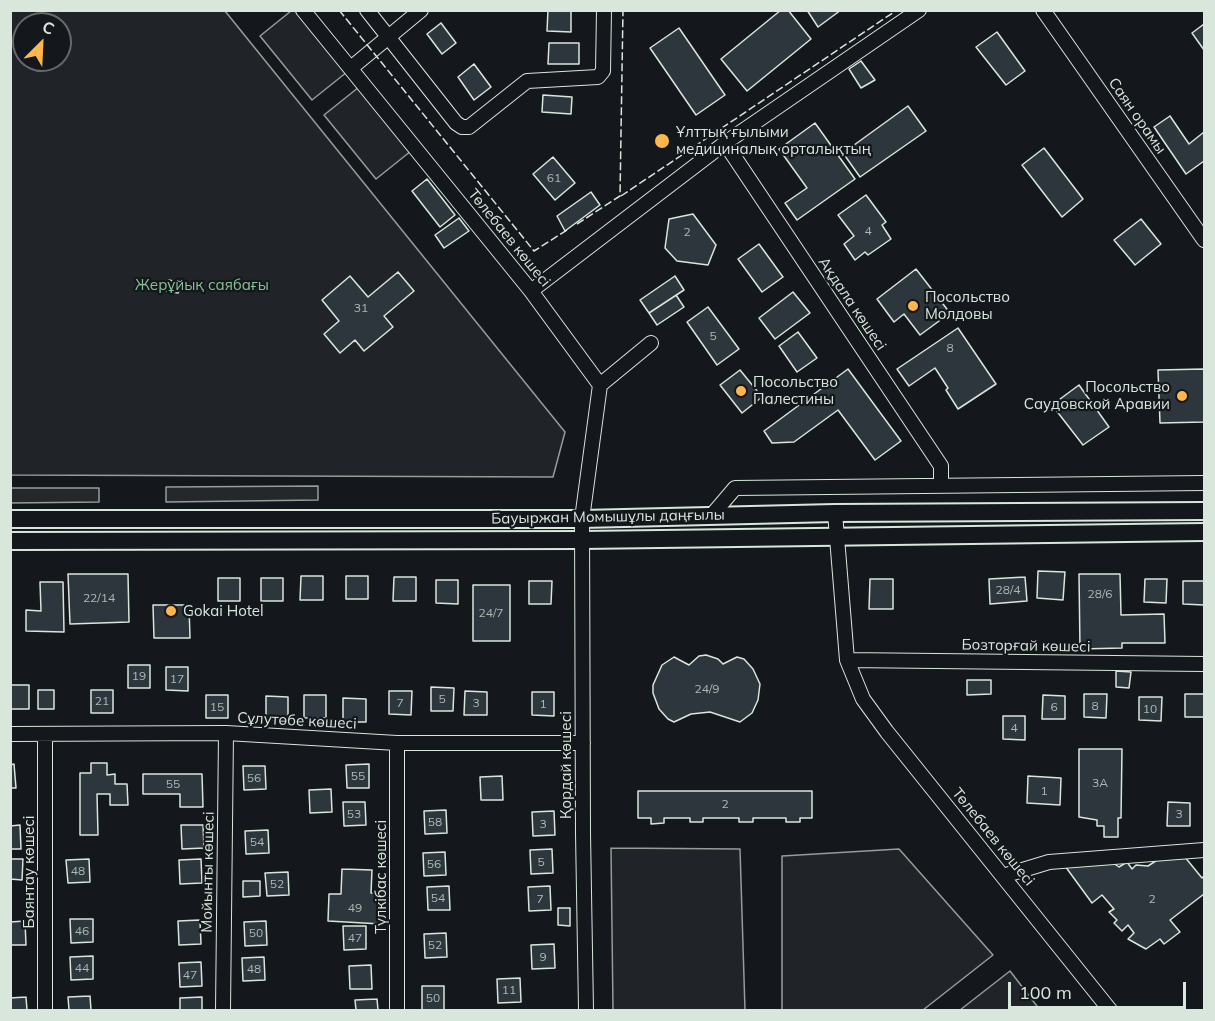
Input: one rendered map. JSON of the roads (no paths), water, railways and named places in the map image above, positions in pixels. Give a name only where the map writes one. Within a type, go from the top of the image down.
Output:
[{"type":"main road","name":"Бауыржан Момышұлы даңғылы","points":[[10,519],[582,519],[835,513],[1204,511]]},
{"type":"main road","name":"Бауыржан Момышұлы даңғылы","points":[[10,541],[582,540],[1204,532]]},
{"type":"street","name":"Төлебаев көшесі","points":[[303,10],[531,291],[600,385]]},
{"type":"street","points":[[367,10],[456,123],[462,127],[469,127],[527,81],[598,77],[603,71],[604,10]]},
{"type":"street","points":[[351,68],[421,10]]},
{"type":"street","points":[[531,291],[725,142],[919,10]]},
{"type":"street","name":"Саян орамы","points":[[1043,10],[1204,240]]},
{"type":"street","name":"Ақдала көшесі","points":[[725,142],[941,466],[941,486]]},
{"type":"street","points":[[582,519],[600,385],[651,344]]},
{"type":"street","points":[[712,515],[735,488],[1204,483]]},
{"type":"street","points":[[835,513],[847,660]]},
{"type":"street","name":"Қордай көшесі","points":[[582,519],[586,1011]]},
{"type":"street","name":"Төлебаев көшесі","points":[[847,660],[863,699],[886,732],[1110,1011]]},
{"type":"street","name":"Бозторғай көшесі","points":[[847,660],[1204,664]]},
{"type":"street","name":"Сұлутөбе көшесі","points":[[10,734],[226,733],[397,742],[583,743]]},
{"type":"street","name":"Мойынты көшесі","points":[[223,1011],[226,733]]},
{"type":"street","name":"Баянтау көшесі","points":[[45,734],[45,1011]]},
{"type":"street","name":"Түлкібас көшесі","points":[[397,742],[397,1011]]},
{"type":"street","points":[[1003,876],[1049,862],[1204,850]]},
{"type":"place","name":"Ұлттық ғылыми медициналық орталықтың","points":[[662,141]]},
{"type":"place","name":"Посольство Молдовы","points":[[913,306]]},
{"type":"place","name":"Посольство Палестины","points":[[741,391]]},
{"type":"place","name":"Посольство Саудовской Аравии","points":[[1182,396]]},
{"type":"place","name":"Gokai Hotel","points":[[171,611]]},
{"type":"park label","name":"Жерұйық саябағы","points":[[202,285]]}]
